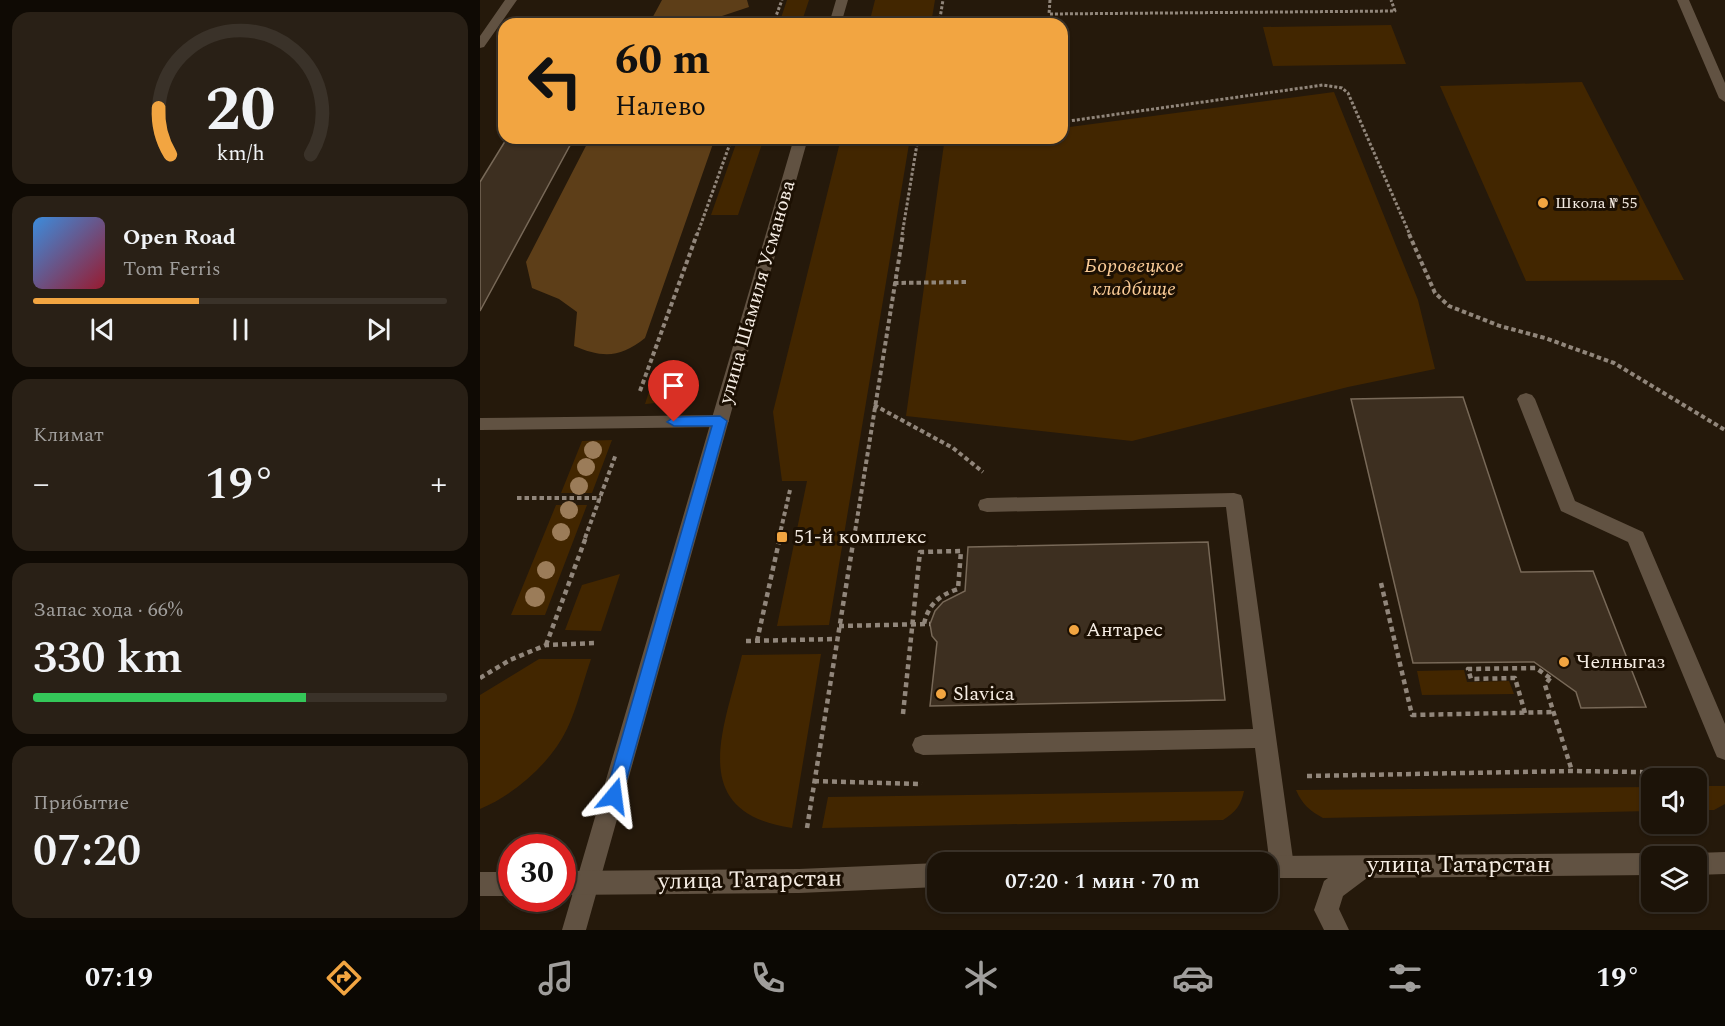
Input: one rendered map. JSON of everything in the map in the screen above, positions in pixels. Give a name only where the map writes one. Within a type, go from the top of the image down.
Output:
[{"type":"street","points":[[498,18],[511,0]]},
{"type":"street","points":[[837,18],[842,0]]},
{"type":"street","points":[[1683,0],[1725,98]]},
{"type":"street","points":[[480,44],[498,18]]},
{"type":"street","name":"улица Шамиля Усманова","points":[[574,930],[799,144]]},
{"type":"street","points":[[1526,399],[1568,506],[1636,537],[1725,750]]},
{"type":"street","points":[[480,424],[720,421]]},
{"type":"street","points":[[987,505],[1234,501],[1271,776],[1274,852]]},
{"type":"street","points":[[923,745],[1266,738]]},
{"type":"street","name":"улица Татарстан","points":[[1278,866],[1641,864]]},
{"type":"street","points":[[1707,864],[1725,864]]},
{"type":"street","points":[[1337,930],[1326,910],[1333,889],[1364,865]]},
{"type":"street","name":"улица Татарстан","points":[[576,883],[799,881],[927,875]]},
{"type":"street","points":[[480,884],[498,884]]},
{"type":"path","points":[[775,18],[782,0]]},
{"type":"path","points":[[940,18],[943,0]]},
{"type":"path","points":[[1050,0],[1049,14],[1395,11],[1391,0]]},
{"type":"path","points":[[1068,121],[1323,85],[1342,88],[1348,93],[1435,293],[1449,306],[1500,326],[1545,338],[1614,363],[1725,430]]},
{"type":"path","points":[[807,828],[916,144]]},
{"type":"path","points":[[894,283],[969,282]]},
{"type":"path","points":[[874,405],[953,448],[981,469]]},
{"type":"path","points":[[757,641],[790,490]]},
{"type":"path","points":[[517,498],[601,498]]},
{"type":"path","points":[[903,716],[920,552],[961,551],[958,589],[938,597],[925,614],[924,624]]},
{"type":"path","points":[[1382,583],[1412,715],[1553,712]]},
{"type":"path","points":[[839,626],[930,624]]},
{"type":"path","points":[[746,641],[837,639]]},
{"type":"path","points":[[480,678],[510,660],[546,645],[597,643]]},
{"type":"path","points":[[1525,713],[1515,678],[1471,679],[1468,669],[1536,668],[1552,677],[1545,685],[1572,771]]},
{"type":"path","points":[[1271,776],[1572,771],[1641,772]]},
{"type":"green space","points":[[787,0],[809,0],[803,18],[781,18]]},
{"type":"green space","points":[[875,0],[935,0],[932,18],[870,18]]},
{"type":"green space","points":[[1391,25],[1406,64],[1273,66],[1263,27]]},
{"type":"green space","points":[[1582,82],[1684,280],[1526,281],[1440,86]]},
{"type":"green space","name":"Боровецкое кладбище","points":[[1334,92],[1418,300],[1435,369],[1348,387],[1132,441],[906,416],[944,144],[1068,144],[1068,127]]},
{"type":"green space","points":[[736,144],[762,144],[738,215],[711,215]]},
{"type":"green space","points":[[840,144],[909,144],[829,625],[777,626],[807,481],[782,481],[773,412]]},
{"type":"green space","points":[[654,376],[686,376],[680,389],[671,397],[645,404]]},
{"type":"green space","points":[[612,440],[592,493],[561,493],[582,441]]},
{"type":"green space","points":[[556,505],[587,505],[545,615],[511,615]]},
{"type":"green space","points":[[620,574],[601,631],[565,630],[582,585]]},
{"type":"green space","points":[[821,654],[792,828],[758,819],[736,804],[724,785],[720,762],[727,710],[742,655]]},
{"type":"green space","points":[[539,659],[591,659],[571,721],[560,742],[541,766],[506,795],[480,809],[480,695]]},
{"type":"green space","points":[[1464,670],[1467,682],[1509,681],[1514,694],[1422,695],[1417,671]]},
{"type":"green space","points":[[1707,786],[1725,786],[1725,804],[1714,810],[1707,810]]},
{"type":"green space","points":[[1641,787],[1641,811],[1323,818],[1307,807],[1296,790]]},
{"type":"green space","points":[[1244,791],[1237,808],[1223,820],[822,828],[828,797]]},
{"type":"shaded area","points":[[662,0],[747,0],[749,7],[716,18],[652,18]]},
{"type":"shaded area","points":[[587,144],[713,144],[645,338],[636,345],[611,354],[594,353],[574,346],[577,312],[559,299],[532,288],[526,262]]},
{"type":"building","points":[[503,144],[571,144],[480,311],[480,182]]},
{"type":"building","points":[[1463,397],[1521,572],[1593,571],[1646,707],[1581,708],[1576,692],[1534,662],[1413,663],[1351,399]]},
{"type":"building","name":"Антарес","points":[[1208,542],[1225,700],[930,706],[937,642],[932,636],[930,624],[935,611],[943,602],[965,591],[968,547]]},
{"type":"place","name":"Школа № 55","points":[[1543,203]]},
{"type":"place","name":"51-й комплекс","points":[[782,537]]},
{"type":"place","name":"Антарес","points":[[1074,630]]},
{"type":"place","name":"Челныгаз","points":[[1564,662]]},
{"type":"place","name":"Slavica","points":[[941,694]]},
{"type":"route","points":[[614,796],[720,421],[674,422]]}]
